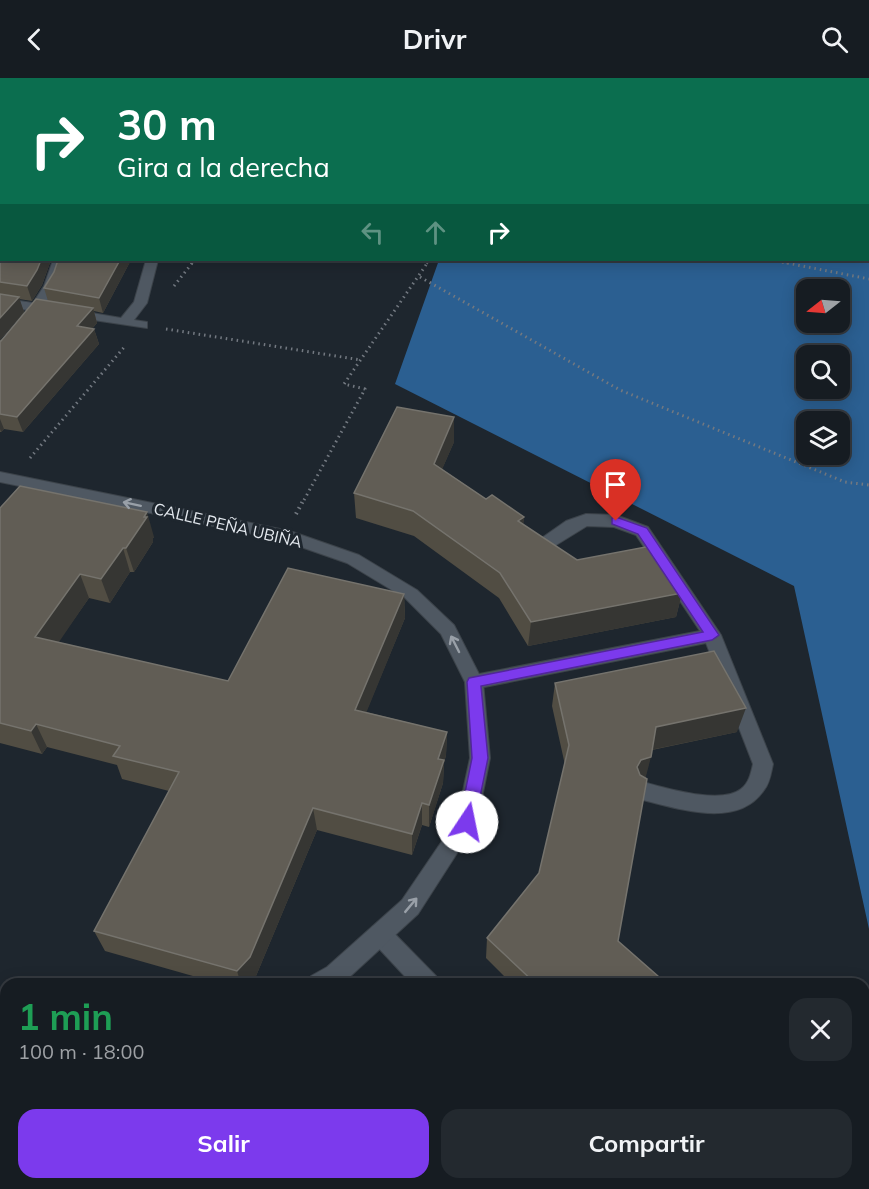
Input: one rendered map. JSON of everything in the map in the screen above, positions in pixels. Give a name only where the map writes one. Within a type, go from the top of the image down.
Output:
[{"type":"street","points":[[0,352],[36,308],[56,276],[59,261]]},
{"type":"street","points":[[124,322],[140,303],[152,261]]},
{"type":"street","points":[[0,302],[142,325]]},
{"type":"street","name":"CALLE PEÑA UBIÑA","points":[[6,478],[284,535],[353,559],[411,594],[448,630],[474,682],[480,758],[467,822],[410,907],[380,934]]},
{"type":"street","points":[[542,546],[572,525],[586,520],[616,521],[642,531],[712,635],[763,764],[762,775],[750,794],[724,804],[709,805],[643,791]]},
{"type":"street","points":[[474,682],[712,635]]},
{"type":"street","points":[[330,978],[380,934],[422,978]]},
{"type":"path","points":[[6,478],[142,325],[194,261]]},
{"type":"path","points":[[284,535],[365,389],[344,384],[420,277],[428,261]]},
{"type":"path","points":[[776,261],[869,279]]},
{"type":"path","points":[[420,277],[620,390],[845,482],[869,485]]},
{"type":"path","points":[[142,325],[361,360]]},
{"type":"shaded area","points":[[439,261],[869,261],[869,929],[794,586],[395,384]]},
{"type":"building","points":[[0,261],[41,261],[27,286],[0,282]]},
{"type":"building","points":[[58,261],[119,261],[99,298],[44,288]]},
{"type":"building","points":[[0,294],[19,297],[0,318]]},
{"type":"building","points":[[36,299],[93,308],[77,326],[94,329],[17,417],[0,414],[0,341]]},
{"type":"building","points":[[397,407],[454,417],[434,464],[486,499],[492,495],[524,517],[518,521],[577,560],[656,545],[682,593],[531,622],[500,573],[413,511],[354,493]]},
{"type":"building","points":[[20,486],[147,512],[144,517],[147,517],[126,548],[123,548],[101,579],[80,574],[35,637],[228,681],[288,568],[404,594],[355,710],[447,732],[438,759],[444,760],[429,805],[422,803],[412,834],[313,808],[250,957],[237,971],[94,931],[179,772],[113,756],[120,746],[36,724],[31,731],[0,723],[0,508]]},
{"type":"building","points":[[714,651],[746,708],[656,727],[651,757],[641,760],[637,767],[640,775],[647,779],[618,941],[660,978],[530,978],[487,938],[539,873],[569,745],[555,683]]},
{"type":"route","points":[[467,822],[480,758],[474,682],[712,635],[642,531],[616,521]]}]
